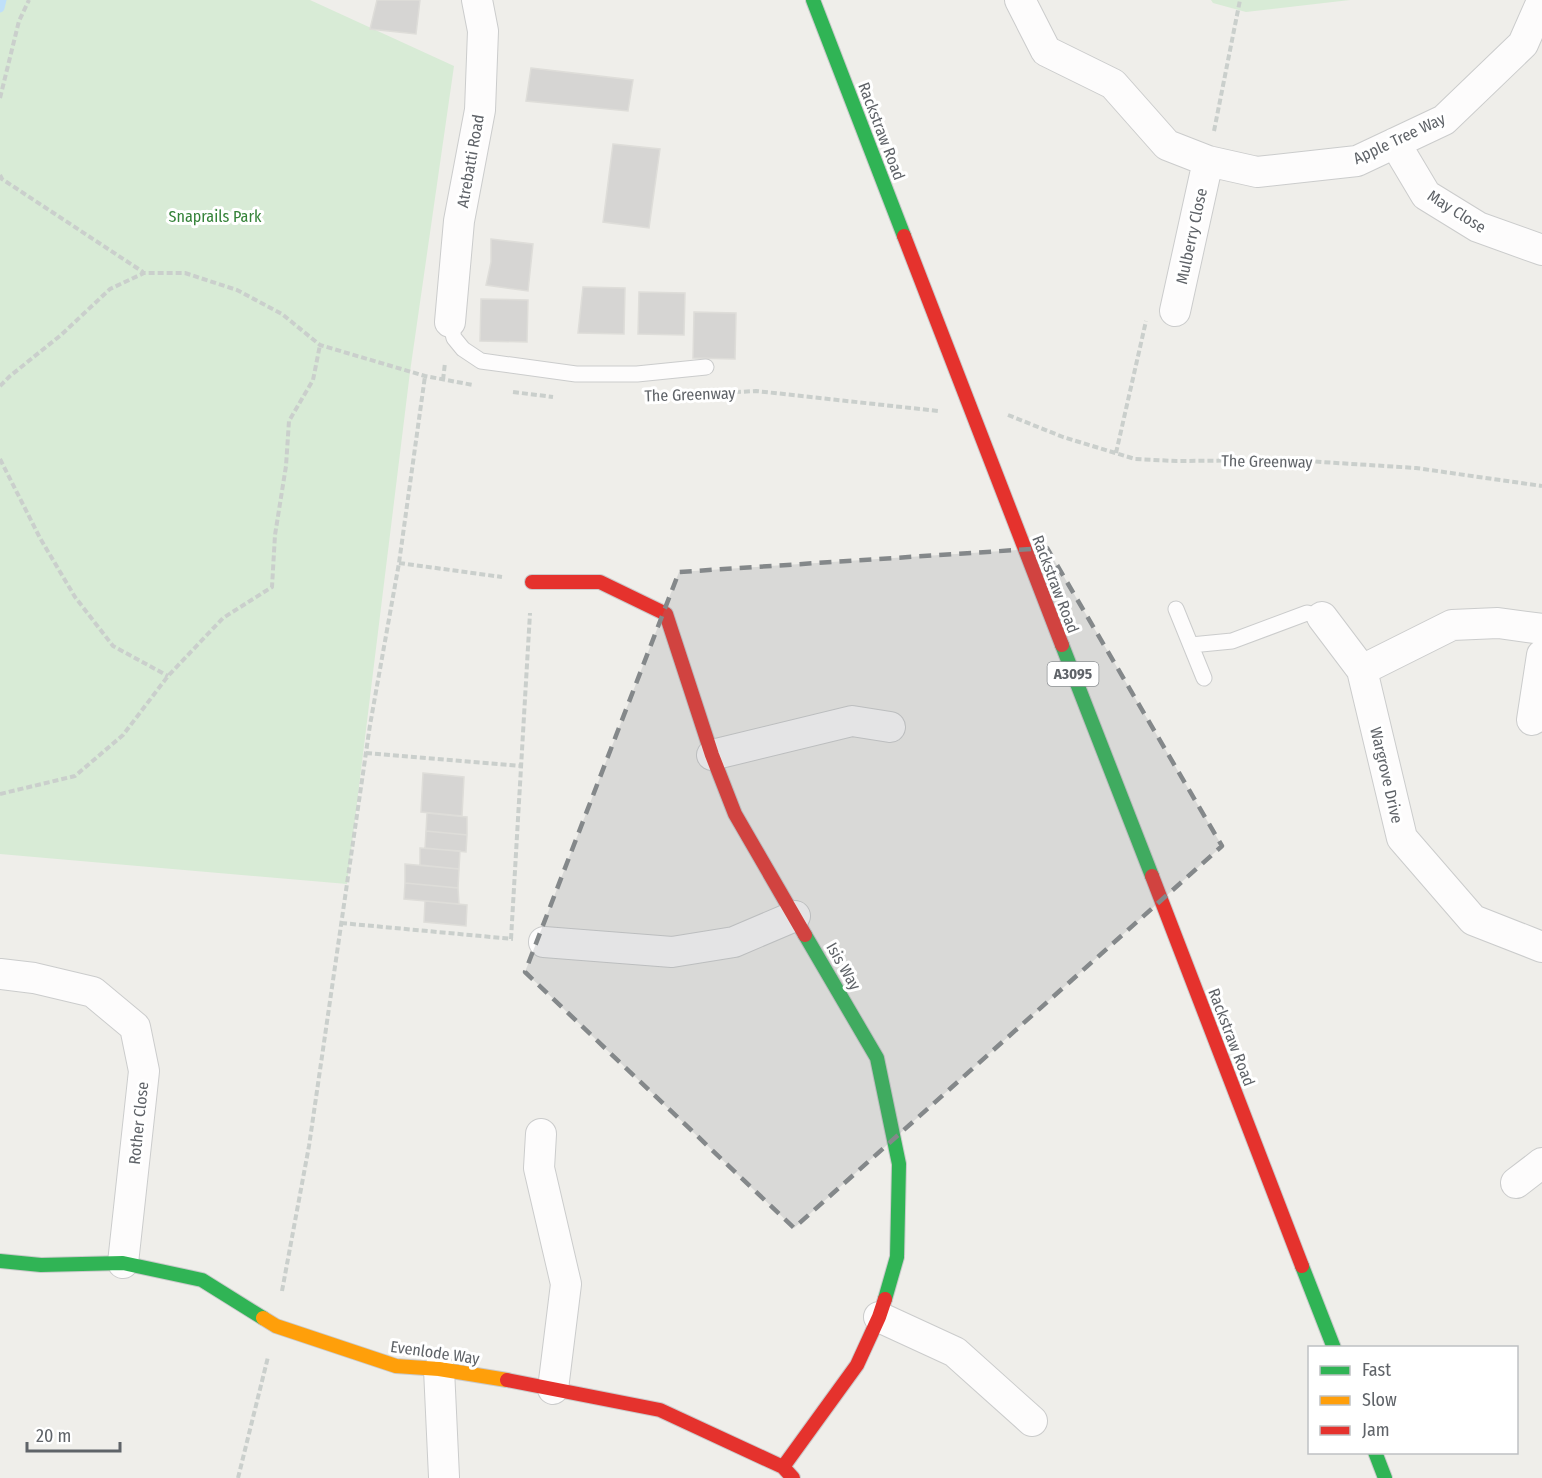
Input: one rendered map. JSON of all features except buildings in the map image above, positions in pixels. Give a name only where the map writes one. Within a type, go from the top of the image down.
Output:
[{"type":"street","name":"Atrebatti Road","points":[[450,322],[459,221],[480,110],[483,31],[477,0]]},
{"type":"street","name":"Rackstraw Road","points":[[813,0],[1334,1346]]},
{"type":"street","name":"Apple Tree Way","points":[[1020,0],[1046,51],[1113,84],[1167,146],[1208,161],[1257,172],[1357,161],[1444,120],[1523,44],[1542,1]]},
{"type":"street","name":"May Close","points":[[1395,143],[1426,195],[1478,227],[1542,250]]},
{"type":"street","name":"Mulberry Close","points":[[1161,313],[1208,161]]},
{"type":"street","name":"Isis Way","points":[[532,582],[600,582],[666,614],[712,755],[735,814],[878,1058],[899,1164],[897,1257],[879,1317],[857,1365],[783,1467]]},
{"type":"street","name":"Wargrove Drive","points":[[1322,617],[1362,670],[1402,838],[1473,920],[1542,947]]},
{"type":"street","points":[[1362,670],[1452,625],[1498,623],[1542,629]]},
{"type":"street","points":[[1532,720],[1542,655]]},
{"type":"street","points":[[712,755],[852,721],[890,727]]},
{"type":"street","points":[[544,942],[672,952],[734,942],[795,916]]},
{"type":"street","name":"Rother Close","points":[[0,974],[34,978],[93,992],[135,1027],[144,1071],[123,1263]]},
{"type":"street","points":[[542,1134],[539,1168],[566,1284],[553,1389]]},
{"type":"street","points":[[1516,1183],[1542,1163]]},
{"type":"street","name":"Evenlode Way","points":[[0,1261],[41,1264],[123,1263],[201,1280],[276,1326],[396,1366],[439,1369],[660,1410],[783,1467],[794,1478]]},
{"type":"street","points":[[879,1317],[955,1352],[1032,1421]]},
{"type":"street","points":[[439,1369],[444,1477]]},
{"type":"street","points":[[1376,1454],[1385,1478]]},
{"type":"lane","points":[[450,322],[458,344],[481,361],[576,374],[637,374],[706,368]]},
{"type":"lane","points":[[1176,609],[1204,678]]},
{"type":"lane","points":[[1191,645],[1232,641],[1307,613],[1322,617]]},
{"type":"path","points":[[0,98],[19,21],[29,0]]},
{"type":"path","points":[[1208,161],[1240,0]]},
{"type":"path","points":[[1,179],[144,273]]},
{"type":"path","points":[[0,386],[61,335],[110,289],[144,273],[185,273],[237,290],[282,314],[320,345],[425,376],[477,386]]},
{"type":"path","points":[[1116,453],[1161,313]]},
{"type":"path","points":[[0,794],[75,776],[123,735],[168,676],[224,618],[272,587],[275,535],[286,466],[289,421],[313,380],[320,345]]},
{"type":"path","points":[[237,1478],[276,1326],[309,1146],[366,753],[399,563],[425,376]]},
{"type":"path","points":[[511,391],[557,397]]},
{"type":"path","name":"The Greenway","points":[[697,394],[756,391],[938,411]]},
{"type":"path","name":"The Greenway","points":[[999,412],[1063,437],[1136,459],[1290,460],[1416,468],[1542,486]]},
{"type":"path","points":[[0,459],[40,538],[75,597],[113,646],[168,676]]},
{"type":"path","points":[[399,563],[532,582],[511,939]]},
{"type":"path","points":[[366,753],[521,766]]},
{"type":"path","points":[[341,923],[544,942]]},
{"type":"highlighted area","points":[[1047,548],[1222,846],[794,1228],[525,972],[679,572]]},
{"type":"green space","name":"Snaprails Park","points":[[0,0],[310,0],[454,66],[410,372],[347,884],[0,854]]},
{"type":"green space","points":[[1211,0],[1350,0],[1246,12],[1213,3]]},
{"type":"waterway","points":[[0,8],[2,0]]},
{"type":"traffic: fast","points":[[813,0],[904,236]]},
{"type":"traffic: fast","points":[[1062,645],[1152,876]]},
{"type":"traffic: fast","points":[[805,935],[877,1058],[899,1164],[897,1257],[885,1299]]},
{"type":"traffic: fast","points":[[0,1261],[41,1265],[123,1263],[202,1280],[263,1318]]},
{"type":"traffic: fast","points":[[1302,1266],[1333,1346]]},
{"type":"traffic: fast","points":[[1376,1454],[1385,1478]]},
{"type":"traffic: slow","points":[[263,1318],[276,1326],[396,1366],[439,1369],[507,1380]]},
{"type":"traffic: jam","points":[[904,236],[1062,645]]},
{"type":"traffic: jam","points":[[532,582],[600,582],[666,614],[712,755],[735,814],[805,935]]},
{"type":"traffic: jam","points":[[1152,876],[1302,1266]]},
{"type":"traffic: jam","points":[[783,1467],[857,1365],[885,1299]]},
{"type":"traffic: jam","points":[[507,1380],[660,1410],[783,1467],[793,1478]]}]
